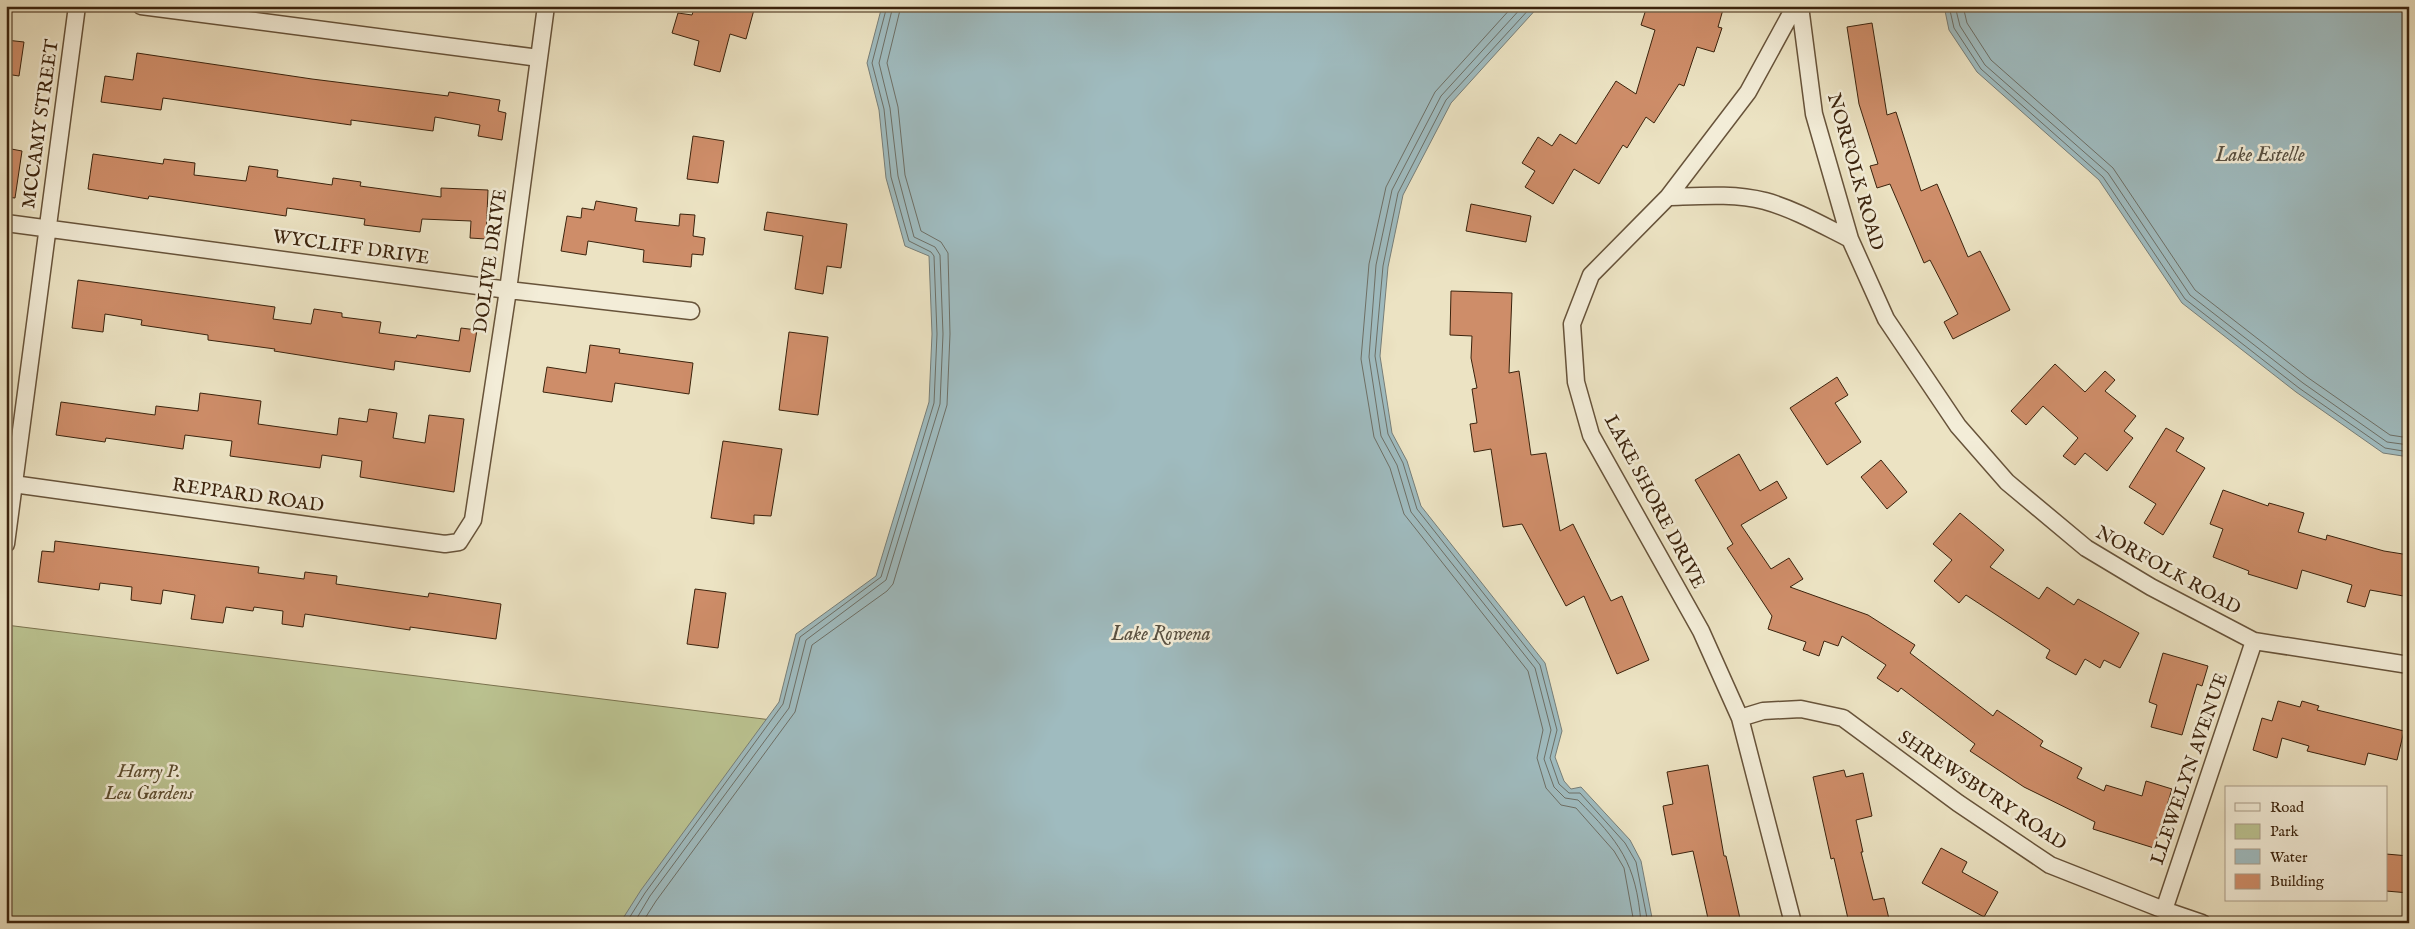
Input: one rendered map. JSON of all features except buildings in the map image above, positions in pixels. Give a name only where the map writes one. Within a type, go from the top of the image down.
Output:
[{"type":"street","name":"MCCAMY STREET","points":[[6,544],[10,483],[48,228],[77,6]]},
{"type":"street","points":[[141,6],[539,58]]},
{"type":"street","name":"DOLIVE DRIVE","points":[[473,520],[508,290],[546,6]]},
{"type":"street","name":"LAKE SHORE DRIVE","points":[[1793,923],[1740,718],[1702,631],[1591,435],[1576,382],[1572,324],[1591,275],[1668,196],[1748,92],[1795,6]]},
{"type":"street","name":"NORFOLK ROAD","points":[[1800,6],[1814,114],[1850,239],[1886,319],[1958,426],[2007,482],[2086,548],[2151,588],[2254,641],[2409,665]]},
{"type":"street","points":[[1668,196],[1726,195],[1764,201],[1803,216],[1850,239]]},
{"type":"street","name":"WYCLIFF DRIVE","points":[[6,223],[508,290],[690,311]]},
{"type":"street","name":"REPPARD ROAD","points":[[10,483],[445,544],[459,542],[473,520]]},
{"type":"street","name":"LLEWELYN AVENUE","points":[[2164,910],[2254,641]]},
{"type":"street","name":"SHREWSBURY ROAD","points":[[1740,718],[1763,711],[1801,709],[1843,718],[1958,803],[2050,865],[2202,923]]},
{"type":"green space","name":"Harry P. Leu Gardens","points":[[6,625],[981,746],[959,923],[6,923]]},
{"type":"water","name":"Lake Rowena","points":[[882,6],[1539,6],[1451,103],[1403,195],[1388,267],[1380,356],[1392,433],[1407,461],[1421,506],[1545,663],[1562,731],[1555,757],[1564,781],[1571,789],[1581,787],[1630,840],[1641,861],[1653,923],[620,923],[641,890],[779,702],[796,634],[876,576],[929,402],[932,334],[929,256],[905,246],[886,178],[879,110],[867,63]]},
{"type":"water","name":"Lake Estelle","points":[[1944,6],[2409,6],[2409,457],[2383,453],[2296,392],[2182,303],[2099,180],[1977,72],[1949,30]]}]
